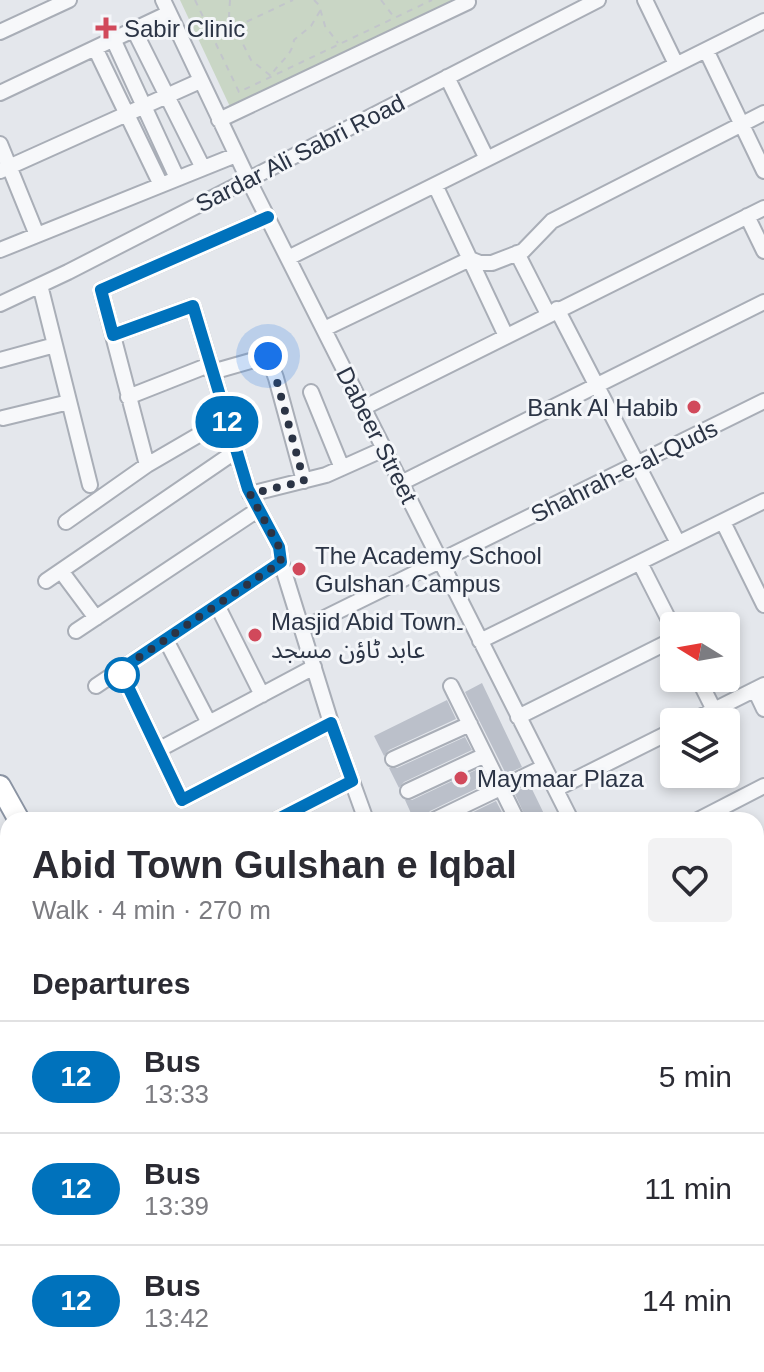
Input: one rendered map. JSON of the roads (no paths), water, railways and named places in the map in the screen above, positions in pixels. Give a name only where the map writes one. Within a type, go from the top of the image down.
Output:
[{"type":"highway","points":[[0,786],[15,812]]},
{"type":"street","points":[[0,32],[69,0]]},
{"type":"street","name":"Sardar Ali Sabri Road","points":[[0,304],[598,0]]},
{"type":"street","points":[[645,0],[676,64]]},
{"type":"street","points":[[219,120],[468,2]]},
{"type":"street","points":[[0,93],[134,30],[166,6]]},
{"type":"street","name":"Dabeer Street","points":[[166,6],[236,155],[567,812]]},
{"type":"street","points":[[288,258],[764,21]]},
{"type":"street","points":[[134,30],[203,168]]},
{"type":"street","points":[[113,39],[177,178]]},
{"type":"street","points":[[95,48],[161,185]]},
{"type":"street","points":[[706,50],[764,171]]},
{"type":"street","points":[[447,77],[487,159]]},
{"type":"street","points":[[5,169],[200,81]]},
{"type":"street","points":[[324,329],[470,259],[492,263],[517,253],[535,240],[552,221],[764,113]]},
{"type":"street","points":[[0,144],[5,169],[37,235]]},
{"type":"street","points":[[0,250],[236,155]]},
{"type":"street","points":[[435,185],[506,336]]},
{"type":"street","points":[[363,408],[764,208]]},
{"type":"street","points":[[747,216],[764,251]]},
{"type":"street","points":[[147,465],[101,290],[268,217]]},
{"type":"street","points":[[517,253],[638,464],[678,543]]},
{"type":"street","points":[[40,285],[90,485]]},
{"type":"street","points":[[401,483],[764,302]]},
{"type":"street","points":[[113,335],[193,306],[250,494],[279,547],[331,723],[363,812]]},
{"type":"street","points":[[0,360],[55,345]]},
{"type":"street","points":[[128,397],[211,368],[268,356],[304,481]]},
{"type":"street","points":[[311,392],[342,468]]},
{"type":"street","name":"Shahrah-e-al-Quds","points":[[302,629],[764,401]]},
{"type":"street","points":[[3,418],[69,402]]},
{"type":"street","points":[[66,522],[147,465],[226,419]]},
{"type":"street","points":[[250,494],[304,481],[384,449]]},
{"type":"street","points":[[46,581],[236,451]]},
{"type":"street","points":[[480,641],[764,501]]},
{"type":"street","points":[[76,631],[259,509]]},
{"type":"street","points":[[723,522],[763,599]]},
{"type":"street","points":[[96,686],[281,562]]},
{"type":"street","points":[[640,563],[665,612]]},
{"type":"street","points":[[61,571],[96,618]]},
{"type":"street","points":[[217,605],[262,695]]},
{"type":"street","points":[[166,640],[209,723]]},
{"type":"street","points":[[518,717],[660,646]]},
{"type":"street","points":[[158,750],[314,667]]},
{"type":"street","points":[[120,670],[182,800],[331,723]]},
{"type":"street","points":[[451,686],[513,812]]},
{"type":"street","points":[[718,708],[759,687],[764,709]]},
{"type":"street","points":[[393,759],[470,724]]},
{"type":"street","points":[[556,789],[660,737]]},
{"type":"street","points":[[408,791],[485,755]]},
{"type":"street","points":[[452,812],[544,767]]},
{"type":"street","points":[[292,812],[352,781]]},
{"type":"street","points":[[714,812],[764,786]]},
{"type":"place","name":"Sabir Clinic","points":[[106,28]]},
{"type":"place","name":"Bank Al Habib","points":[[694,407]]},
{"type":"place","name":"The Academy School Gulshan Campus","points":[[299,569]]},
{"type":"place","name":"Masjid Abid Town۔ عابد ٹاؤن مسجد","points":[[255,635]]},
{"type":"place","name":"Maymaar Plaza","points":[[461,778]]}]
